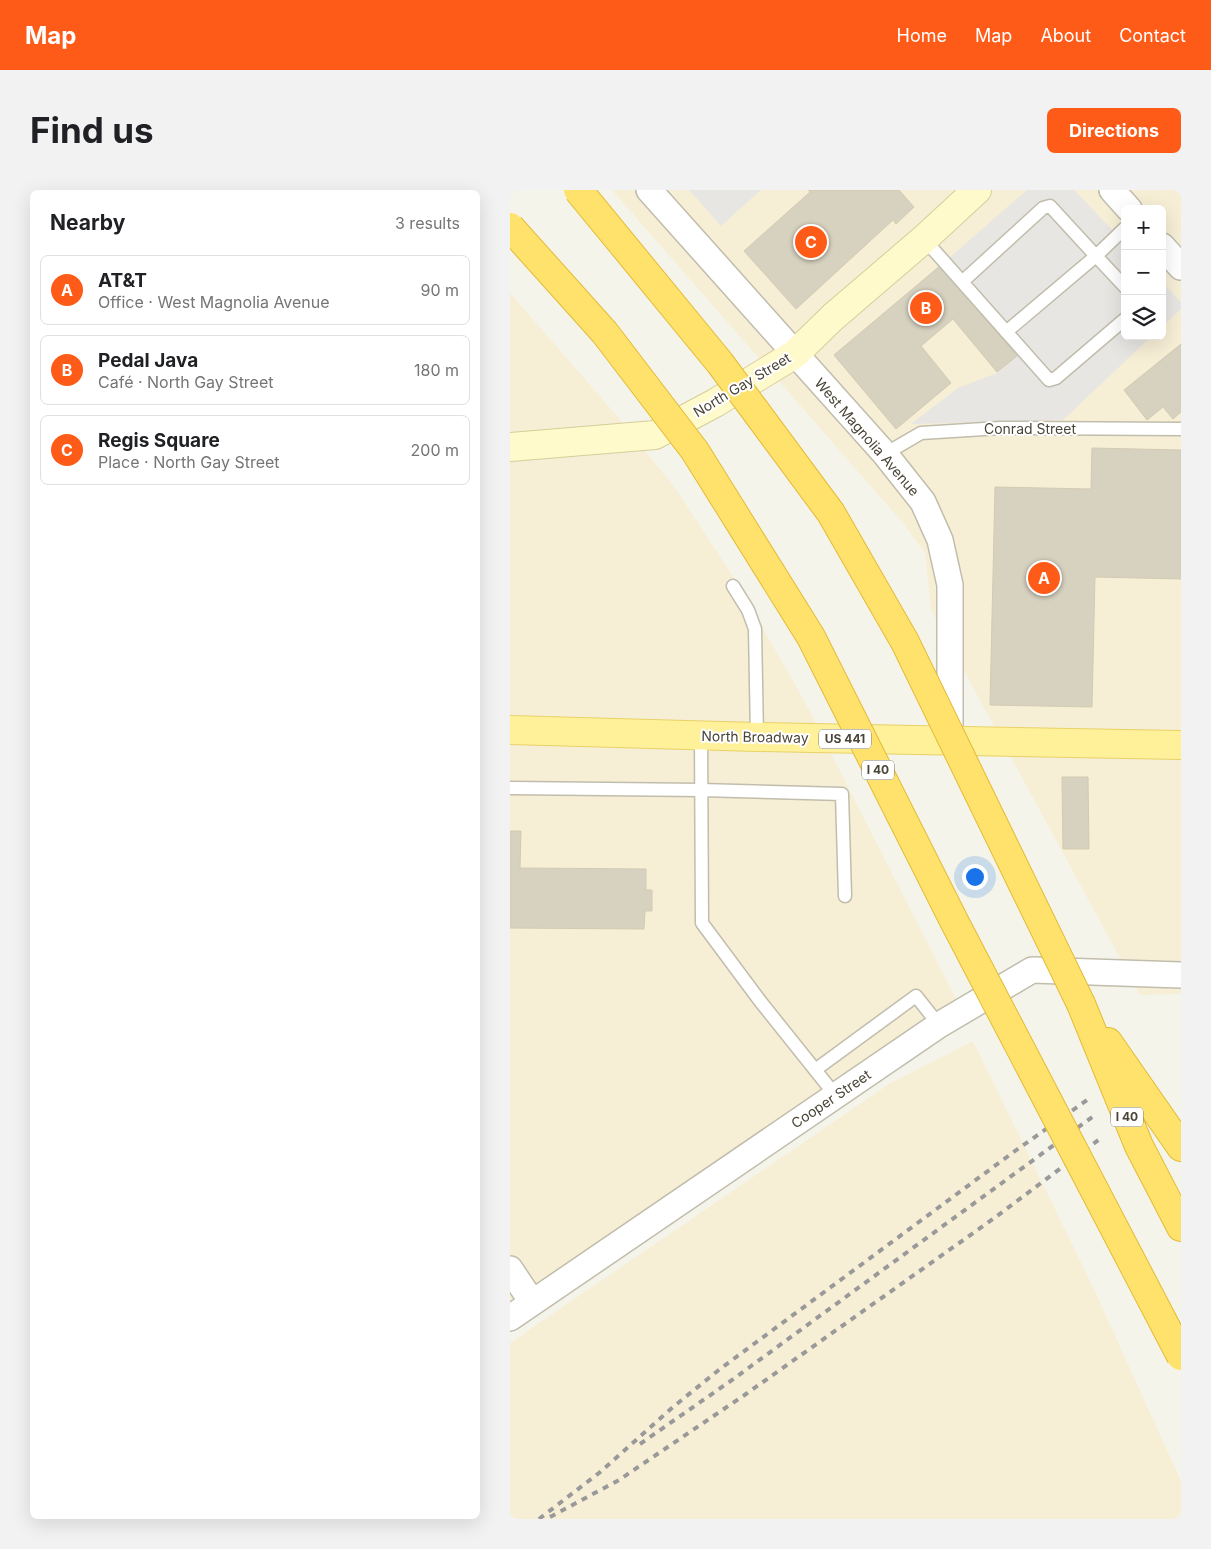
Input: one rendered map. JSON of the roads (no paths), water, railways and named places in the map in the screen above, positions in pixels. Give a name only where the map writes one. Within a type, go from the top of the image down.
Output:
[{"type":"highway","name":"I 40","points":[[578,190],[720,364],[831,513],[905,642],[1081,1004],[1139,1146],[1181,1227]]},
{"type":"highway","name":"I 40","points":[[510,227],[605,333],[695,450],[811,637],[954,921],[1181,1356]]},
{"type":"highway","points":[[1081,1004],[1181,1147]]},
{"type":"main road","name":"North Gay Street","points":[[510,447],[655,435],[715,403],[795,354],[833,317],[924,239],[977,190]]},
{"type":"main road","name":"North Broadway","points":[[510,730],[1181,745]]},
{"type":"street","name":"West Magnolia Avenue","points":[[649,190],[884,454],[923,502],[940,540],[950,586],[950,741]]},
{"type":"street","points":[[1112,190],[1125,205]]},
{"type":"street","points":[[1166,250],[1181,267]]},
{"type":"street","name":"Cooper Street","points":[[510,1318],[939,1025],[1032,970],[1181,975]]},
{"type":"street","points":[[510,1270],[532,1302]]},
{"type":"lane","points":[[962,282],[1043,208],[1050,206],[1121,283]]},
{"type":"lane","points":[[1006,332],[1096,256],[1121,232]]},
{"type":"lane","points":[[924,239],[1049,380],[1056,378],[1121,322]]},
{"type":"lane","name":"Conrad Street","points":[[884,454],[921,433],[1000,428],[1181,430]]},
{"type":"lane","points":[[733,586],[748,610],[755,630],[757,737]]},
{"type":"lane","points":[[701,735],[702,923],[760,1002],[836,1096]]},
{"type":"lane","points":[[510,788],[842,794],[845,896]]},
{"type":"lane","points":[[815,1070],[916,996],[939,1025]]},
{"type":"railway","points":[[539,1519],[599,1473],[673,1407],[720,1369],[1015,1151],[1090,1098]]},
{"type":"railway","points":[[640,1444],[732,1380],[1095,1115]]},
{"type":"railway","points":[[550,1517],[619,1480],[746,1394],[993,1219],[1101,1138]]},
{"type":"place","name":"Regis Square","points":[[811,242]]},
{"type":"place","name":"Pedal Java","points":[[926,308]]},
{"type":"place","name":"AT&T","points":[[1044,578]]}]
